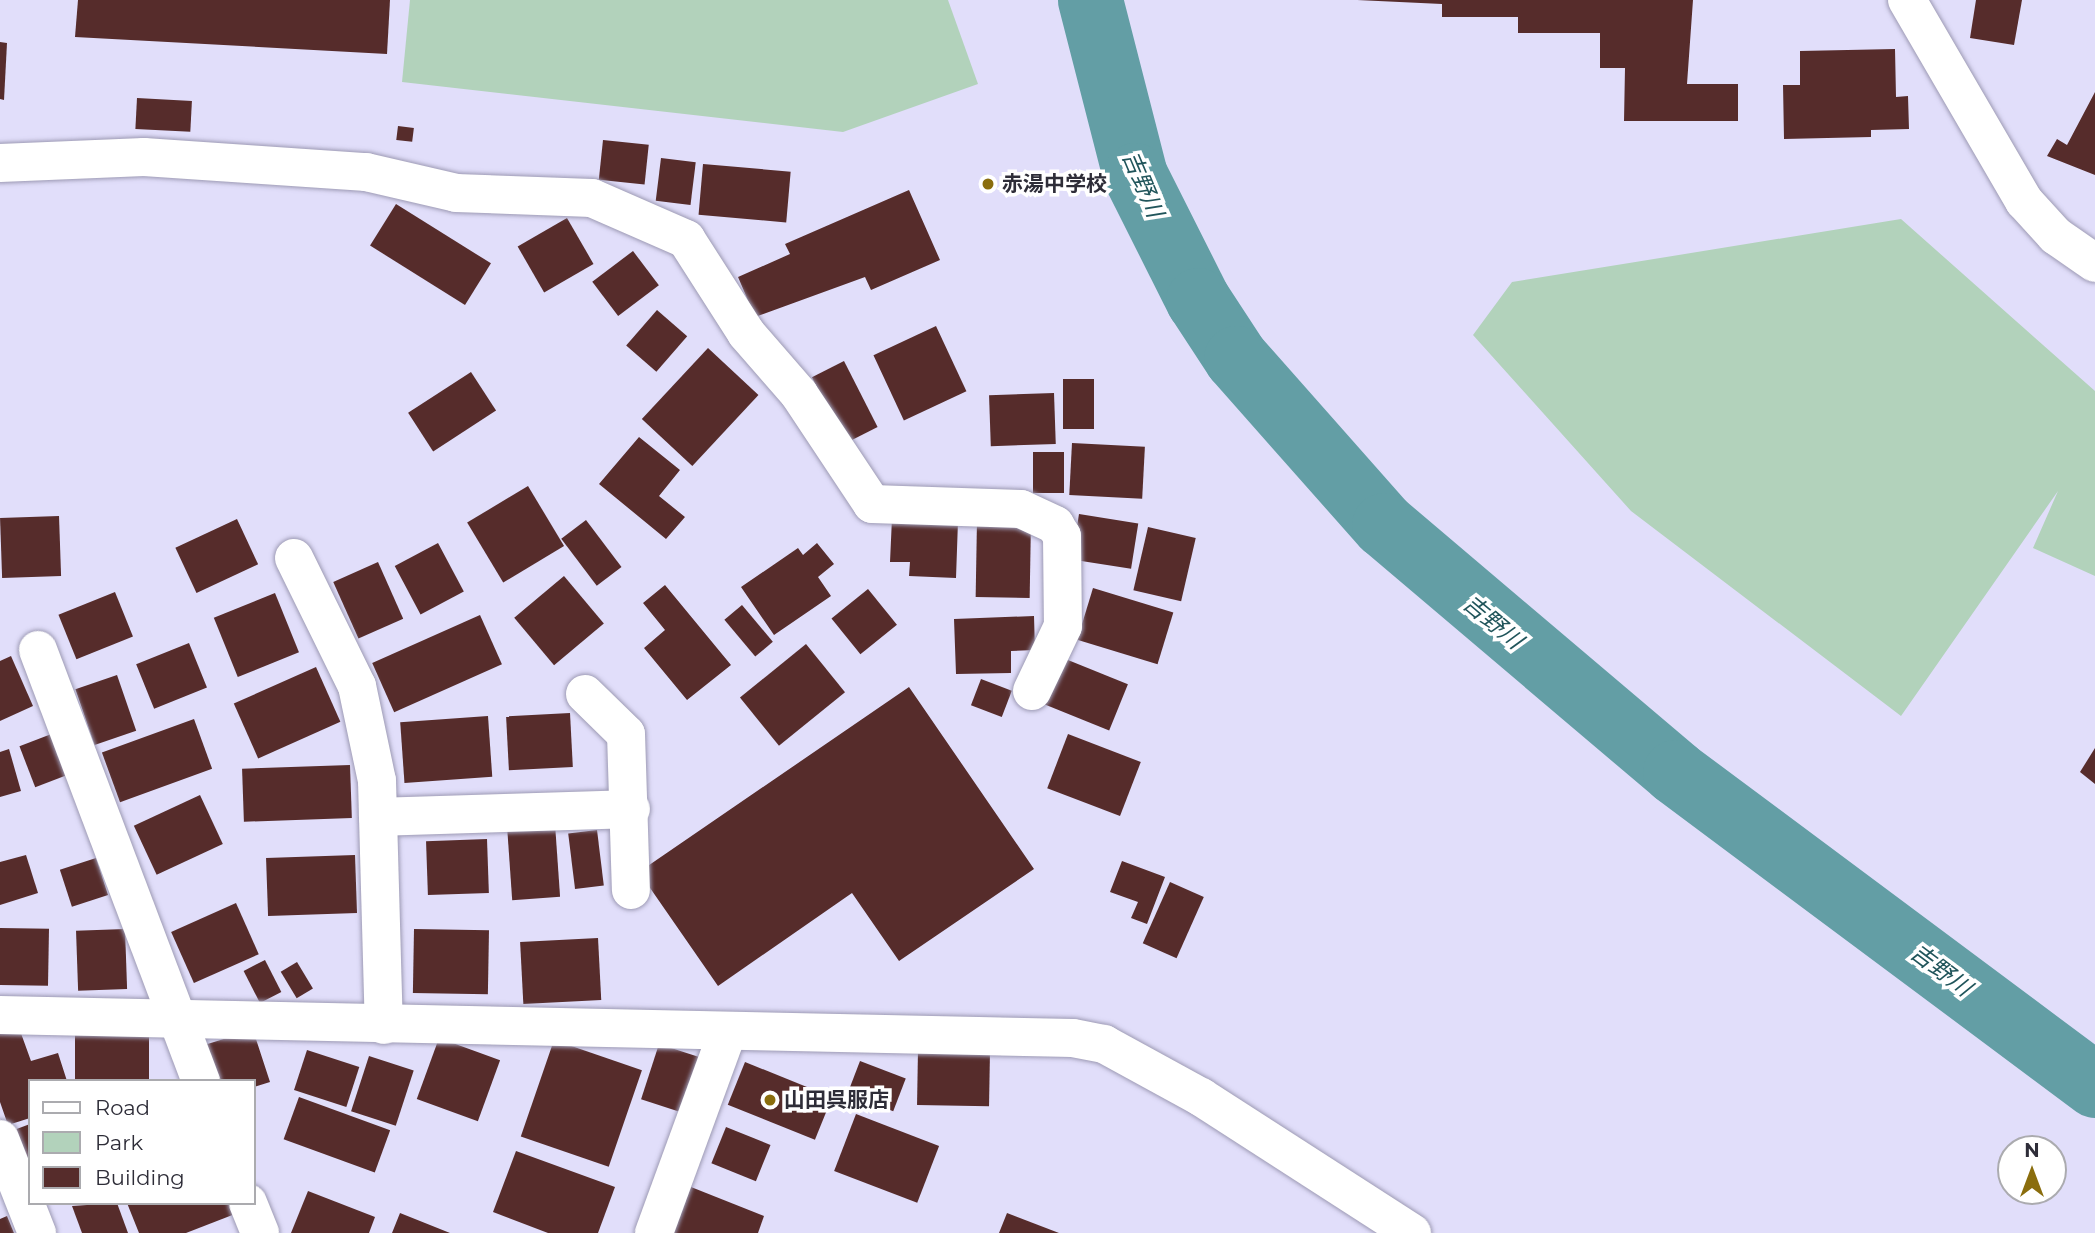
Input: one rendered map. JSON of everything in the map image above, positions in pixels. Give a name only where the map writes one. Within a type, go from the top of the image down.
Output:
[{"type":"street","points":[[1907,0],[2024,201],[2056,236],[2095,263]]},
{"type":"street","points":[[0,163],[144,157],[366,172],[456,193],[592,198],[686,239],[872,504],[1021,509],[1055,525],[1062,536],[1063,626],[1032,691]]},
{"type":"street","points":[[294,558],[357,686],[378,817],[383,1025]]},
{"type":"street","points":[[37,650],[200,1079]]},
{"type":"street","points":[[585,694],[626,734],[631,809],[631,890]]},
{"type":"street","points":[[378,817],[631,809]]},
{"type":"street","points":[[0,1015],[727,1033],[1073,1038],[1104,1044],[1201,1097],[1412,1233]]},
{"type":"street","points":[[654,1233],[727,1033]]},
{"type":"street","points":[[0,1139],[37,1233]]},
{"type":"street","points":[[249,1205],[260,1233]]},
{"type":"green space","points":[[410,0],[948,0],[978,84],[843,132],[402,82]]},
{"type":"green space","points":[[1901,219],[2095,391],[2095,576],[2033,548],[2058,491],[1901,716],[1631,511],[1473,335],[1512,282]]},
{"type":"building","points":[[78,0],[390,0],[387,54],[75,37]]},
{"type":"building","points":[[1357,0],[1693,0],[1687,84],[1738,84],[1738,121],[1624,121],[1625,68],[1600,68],[1600,33],[1518,33],[1518,17],[1442,17],[1442,4]]},
{"type":"building","points":[[1976,0],[2022,0],[2014,45],[1970,38]]},
{"type":"building","points":[[0,42],[7,43],[4,100],[0,99]]},
{"type":"building","points":[[1895,49],[1896,97],[1908,96],[1909,129],[1871,130],[1871,137],[1784,139],[1783,85],[1800,85],[1800,51]]},
{"type":"building","points":[[2095,92],[2095,175],[2047,156],[2057,139],[2067,145]]},
{"type":"building","points":[[137,98],[192,101],[190,132],[135,129]]},
{"type":"building","points":[[398,126],[414,128],[412,142],[396,140]]},
{"type":"building","points":[[603,140],[649,145],[645,185],[599,180]]},
{"type":"building","points":[[661,158],[696,162],[690,205],[656,201]]},
{"type":"building","points":[[703,164],[791,172],[786,222],[699,215]]},
{"type":"building","points":[[909,190],[940,260],[871,290],[865,277],[755,317],[738,277],[790,254],[785,244]]},
{"type":"building","points":[[396,204],[491,263],[465,305],[370,246]]},
{"type":"building","points":[[567,218],[594,264],[544,292],[518,246]]},
{"type":"building","points":[[633,251],[659,285],[618,316],[592,282]]},
{"type":"building","points":[[657,310],[687,336],[656,372],[626,345]]},
{"type":"building","points":[[936,326],[966,391],[904,420],[873,355]]},
{"type":"building","points":[[708,348],[758,395],[692,466],[642,419]]},
{"type":"building","points":[[844,361],[878,427],[846,443],[812,377]]},
{"type":"building","points":[[471,372],[496,411],[433,451],[408,413]]},
{"type":"building","points":[[1063,379],[1094,379],[1094,429],[1063,429]]},
{"type":"building","points":[[1054,393],[1056,444],[991,446],[989,395]]},
{"type":"building","points":[[639,437],[680,470],[659,496],[685,517],[666,539],[599,484]]},
{"type":"building","points":[[1072,443],[1145,447],[1142,499],[1069,495]]},
{"type":"building","points":[[1033,452],[1064,452],[1064,493],[1033,493]]},
{"type":"building","points":[[528,486],[564,546],[503,583],[467,523]]},
{"type":"building","points":[[1079,514],[1138,523],[1131,569],[1072,559]]},
{"type":"building","points":[[59,516],[61,576],[2,578],[0,518]]},
{"type":"building","points":[[892,518],[958,521],[956,578],[909,576],[910,562],[890,562]]},
{"type":"building","points":[[237,519],[258,564],[197,593],[175,548]]},
{"type":"building","points":[[586,520],[622,567],[597,586],[561,539]]},
{"type":"building","points":[[977,520],[1031,521],[1030,598],[976,597]]},
{"type":"building","points":[[1148,527],[1196,538],[1181,601],[1133,590]]},
{"type":"building","points":[[438,543],[464,592],[421,615],[395,566]]},
{"type":"building","points":[[817,543],[834,564],[818,577],[831,596],[774,635],[741,587],[798,548],[803,555]]},
{"type":"building","points":[[378,562],[403,619],[358,639],[333,582]]},
{"type":"building","points":[[564,576],[604,623],[554,665],[514,618]]},
{"type":"building","points":[[665,585],[731,665],[687,700],[644,648],[665,630],[643,603]]},
{"type":"building","points":[[1093,588],[1173,613],[1158,664],[1077,640]]},
{"type":"building","points":[[868,589],[897,625],[860,654],[831,619]]},
{"type":"building","points":[[115,592],[133,637],[76,659],[58,615]]},
{"type":"building","points":[[275,593],[299,652],[238,677],[214,618]]},
{"type":"building","points":[[742,605],[773,642],[755,657],[724,620]]},
{"type":"building","points":[[480,615],[502,664],[394,712],[372,663]]},
{"type":"building","points":[[1034,616],[1035,650],[1011,651],[1011,673],[956,674],[954,619]]},
{"type":"building","points":[[189,643],[207,688],[154,709],[136,664]]},
{"type":"building","points":[[806,644],[845,692],[779,746],[740,697]]},
{"type":"building","points":[[11,656],[33,706],[0,721],[0,661]]},
{"type":"building","points":[[1063,658],[1128,684],[1109,731],[1044,704]]},
{"type":"building","points":[[316,667],[340,722],[258,758],[234,704]]},
{"type":"building","points":[[117,675],[136,731],[95,745],[75,689]]},
{"type":"building","points":[[981,679],[1012,691],[1002,717],[971,705]]},
{"type":"building","points":[[909,687],[1034,869],[899,961],[852,893],[718,986],[639,872]]},
{"type":"building","points":[[570,713],[573,767],[509,770],[506,716]]},
{"type":"building","points":[[488,716],[492,777],[404,783],[400,722]]},
{"type":"building","points":[[194,719],[212,769],[120,802],[102,753]]},
{"type":"building","points":[[54,733],[70,774],[35,787],[19,746]]},
{"type":"building","points":[[1068,734],[1141,762],[1120,816],[1047,788]]},
{"type":"building","points":[[2095,748],[2095,784],[2080,772]]},
{"type":"building","points":[[9,749],[21,791],[0,797],[0,752]]},
{"type":"building","points":[[350,765],[352,818],[244,822],[242,769]]},
{"type":"building","points":[[200,795],[223,844],[157,875],[134,826]]},
{"type":"building","points":[[555,824],[560,897],[512,900],[507,827]]},
{"type":"building","points":[[597,830],[604,886],[575,889],[568,834]]},
{"type":"building","points":[[487,839],[489,893],[428,895],[426,841]]},
{"type":"building","points":[[26,855],[38,893],[0,905],[0,862]]},
{"type":"building","points":[[355,855],[357,913],[268,916],[266,858]]},
{"type":"building","points":[[96,858],[108,895],[72,907],[60,870]]},
{"type":"building","points":[[1122,861],[1165,877],[1147,924],[1131,918],[1138,902],[1110,892]]},
{"type":"building","points":[[1170,882],[1204,897],[1177,958],[1143,943]]},
{"type":"building","points":[[236,903],[259,954],[194,983],[171,932]]},
{"type":"building","points":[[0,928],[49,929],[48,986],[0,985]]},
{"type":"building","points":[[125,929],[127,989],[78,991],[76,931]]},
{"type":"building","points":[[414,929],[489,930],[488,994],[413,993]]},
{"type":"building","points":[[598,938],[601,1000],[523,1004],[520,942]]},
{"type":"building","points":[[265,960],[281,992],[260,1003],[244,971]]},
{"type":"building","points":[[297,962],[313,989],[297,998],[281,972]]},
{"type":"building","points":[[18,1025],[31,1061],[58,1053],[66,1079],[28,1079],[28,1119],[8,1125],[0,1102],[0,1031]]},
{"type":"building","points":[[75,1030],[149,1030],[149,1079],[75,1079]]},
{"type":"building","points":[[253,1030],[270,1082],[256,1086],[256,1079],[211,1079],[201,1046]]},
{"type":"building","points":[[439,1038],[500,1060],[478,1121],[417,1099]]},
{"type":"building","points":[[554,1040],[642,1070],[609,1167],[521,1136]]},
{"type":"building","points":[[659,1044],[699,1057],[681,1112],[641,1099]]},
{"type":"building","points":[[307,1050],[359,1067],[346,1107],[294,1090]]},
{"type":"building","points":[[918,1050],[990,1051],[989,1106],[917,1105]]},
{"type":"building","points":[[369,1056],[414,1071],[396,1126],[351,1111]]},
{"type":"building","points":[[860,1061],[906,1079],[893,1111],[847,1094]]},
{"type":"building","points":[[745,1062],[832,1097],[815,1140],[728,1105]]},
{"type":"building","points":[[299,1097],[390,1130],[375,1172],[284,1139]]},
{"type":"building","points":[[856,1114],[939,1146],[917,1203],[834,1171]]},
{"type":"building","points":[[28,1125],[28,1190],[6,1133]]},
{"type":"building","points":[[726,1127],[771,1145],[756,1181],[711,1163]]},
{"type":"building","points":[[516,1151],[615,1187],[598,1233],[548,1233],[493,1212]]},
{"type":"building","points":[[691,1187],[764,1216],[758,1233],[672,1233]]},
{"type":"building","points":[[308,1191],[375,1217],[369,1233],[291,1233]]},
{"type":"building","points":[[118,1205],[128,1233],[82,1233],[72,1206]]},
{"type":"building","points":[[128,1205],[232,1205],[235,1214],[186,1233],[139,1233]]},
{"type":"building","points":[[400,1213],[450,1233],[392,1233]]},
{"type":"building","points":[[1007,1213],[1059,1233],[999,1233]]},
{"type":"building","points":[[7,1216],[14,1233],[0,1233],[0,1219]]},
{"type":"waterway","name":"吉野川","points":[[1090,0],[1135,175],[1198,300],[1236,358],[1384,525],[1675,772],[2095,1085]]},
{"type":"place","name":"赤湯中学校","points":[[988,184]]},
{"type":"place","name":"山田呉服店","points":[[770,1100]]}]
